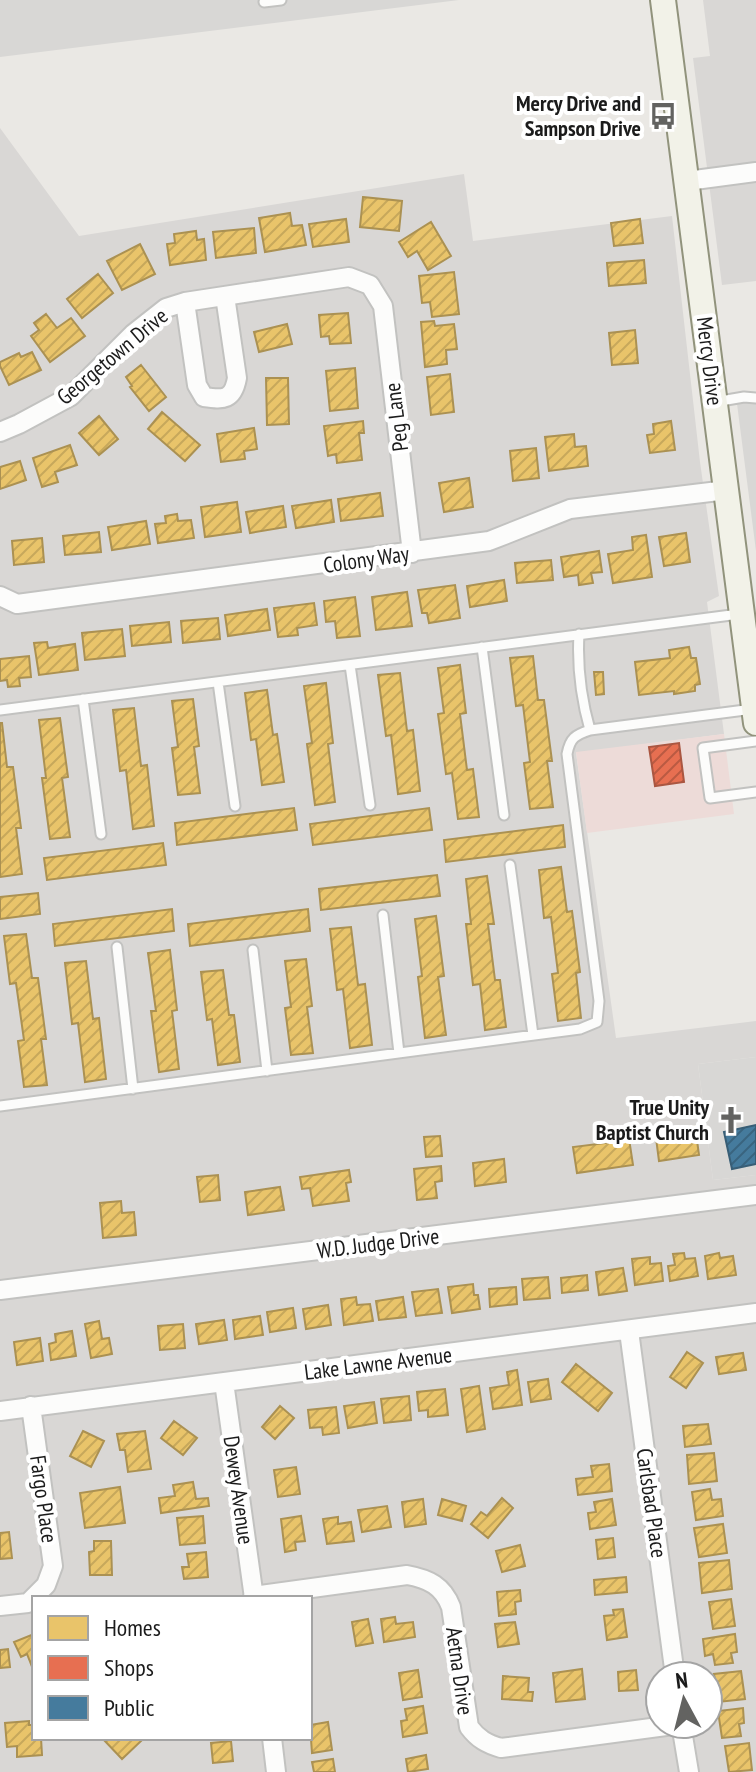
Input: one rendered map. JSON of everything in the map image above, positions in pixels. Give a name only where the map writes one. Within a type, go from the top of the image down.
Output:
[{"type":"street","name":"Mercy Drive","points":[[663,0],[755,713]]},
{"type":"street","points":[[687,181],[756,172]]},
{"type":"street","name":"Georgetown Drive","points":[[0,432],[71,396],[133,334],[166,308],[185,302],[349,277],[370,285]]},
{"type":"street","name":"Peg Lane","points":[[370,285],[383,306],[412,553]]},
{"type":"street","points":[[185,302],[197,385],[204,397],[216,399],[228,396],[235,390],[237,378],[225,296]]},
{"type":"street","name":"Colony Way","points":[[1,597],[17,604],[412,553],[489,541],[570,509],[727,490]]},
{"type":"street","name":"W.D. Judge Drive","points":[[0,1290],[756,1195]]},
{"type":"street","name":"Lake Lawne Avenue","points":[[0,1411],[756,1313]]},
{"type":"street","name":"Carlsbad Place","points":[[629,1331],[673,1660]]},
{"type":"street","name":"Dewey Avenue","points":[[224,1382],[254,1596]]},
{"type":"street","name":"Fargo Place","points":[[31,1406],[53,1566],[46,1585],[35,1596]]},
{"type":"street","name":"Aetna Drive","points":[[261,1596],[407,1575],[425,1578],[447,1595],[469,1727],[487,1744],[501,1748],[644,1729]]},
{"type":"street","name":"Fargo Place","points":[[0,1606],[28,1603],[32,1599]]},
{"type":"street","points":[[272,1740],[276,1772]]},
{"type":"street","points":[[684,1740],[689,1772]]},
{"type":"lane","points":[[264,2],[281,0]]},
{"type":"lane","points":[[715,402],[756,398]]},
{"type":"lane","points":[[0,710],[743,614]]},
{"type":"lane","points":[[579,634],[582,704],[590,730]]},
{"type":"lane","points":[[482,647],[504,815]]},
{"type":"lane","points":[[350,665],[370,805]]},
{"type":"lane","points":[[218,682],[235,806]]},
{"type":"lane","points":[[83,699],[101,834]]},
{"type":"lane","points":[[0,1106],[580,1029],[597,1022],[599,1001],[567,754],[569,741],[576,734],[590,730],[677,718],[755,713]]},
{"type":"lane","points":[[756,741],[703,748],[710,798],[756,792]]},
{"type":"lane","points":[[510,865],[533,1035]]},
{"type":"lane","points":[[383,915],[399,1053]]},
{"type":"lane","points":[[117,947],[133,1089]]},
{"type":"lane","points":[[253,950],[267,1071]]},
{"type":"shaded area","points":[[0,0],[459,0],[0,57]]},
{"type":"shaded area","points":[[703,0],[756,0],[756,281],[722,285],[693,58],[710,56]]},
{"type":"shaded area","points":[[0,128],[79,236],[464,174],[473,241],[672,216],[700,462],[719,596],[707,602],[724,734],[576,753],[616,1038],[756,1021],[756,1057],[698,1064],[713,1180],[756,1175],[756,1772],[0,1772]]},
{"type":"shaded area","points":[[756,393],[756,551],[736,396]]},
{"type":"shaded area","points":[[724,734],[734,814],[587,833],[576,752]]},
{"type":"shaded area","name":"True Unity Baptist Church","points":[[756,1057],[756,1175],[713,1180],[698,1064]]},
{"type":"building: Homes","points":[[363,197],[402,201],[399,231],[360,227]]},
{"type":"building: Homes","points":[[290,213],[292,226],[302,225],[306,245],[265,252],[259,218]]},
{"type":"building: Homes","points":[[346,219],[349,242],[313,247],[309,224]]},
{"type":"building: Homes","points":[[640,219],[643,243],[614,246],[611,223]]},
{"type":"building: Homes","points":[[431,222],[451,256],[428,270],[417,251],[408,257],[399,242]]},
{"type":"building: Homes","points":[[254,228],[256,253],[216,258],[213,232]]},
{"type":"building: Homes","points":[[196,231],[197,240],[204,239],[206,260],[170,265],[167,244],[175,243],[174,234]]},
{"type":"building: Homes","points":[[140,244],[155,274],[122,290],[107,261]]},
{"type":"building: Homes","points":[[644,260],[646,283],[609,286],[607,263]]},
{"type":"building: Homes","points":[[454,272],[459,314],[432,317],[430,302],[422,303],[419,276]]},
{"type":"building: Homes","points":[[98,274],[113,293],[82,318],[67,299]]},
{"type":"building: Homes","points":[[348,313],[351,343],[330,344],[329,336],[321,337],[319,315]]},
{"type":"building: Homes","points":[[46,314],[57,328],[71,318],[85,336],[50,362],[31,336],[39,330],[34,323]]},
{"type":"building: Homes","points":[[434,321],[435,326],[454,324],[457,349],[446,350],[447,364],[425,367],[421,322]]},
{"type":"building: Homes","points":[[287,324],[292,344],[259,352],[254,332]]},
{"type":"building: Homes","points":[[635,330],[638,363],[612,365],[609,333]]},
{"type":"building: Homes","points":[[32,352],[41,370],[9,385],[0,362],[19,353],[21,357]]},
{"type":"building: Homes","points":[[141,365],[166,397],[149,411],[126,377]]},
{"type":"building: Homes","points":[[355,368],[358,408],[330,411],[326,371]]},
{"type":"building: Homes","points":[[450,374],[454,412],[431,415],[427,377]]},
{"type":"building: Homes","points":[[266,378],[288,378],[289,424],[267,425]]},
{"type":"building: Homes","points":[[162,412],[200,445],[185,461],[148,429]]},
{"type":"building: Homes","points":[[99,416],[118,439],[99,455],[79,433]]},
{"type":"building: Homes","points":[[363,421],[364,433],[359,433],[362,460],[337,463],[336,454],[328,456],[324,426]]},
{"type":"building: Homes","points":[[671,421],[675,450],[650,453],[647,435],[654,434],[653,424]]},
{"type":"building: Homes","points":[[254,428],[257,449],[244,451],[245,459],[221,462],[217,434]]},
{"type":"building: Homes","points":[[574,434],[575,447],[586,446],[588,466],[549,471],[545,437]]},
{"type":"building: Homes","points":[[70,445],[77,465],[55,472],[58,482],[42,487],[33,458]]},
{"type":"building: Homes","points":[[536,448],[539,478],[513,481],[510,451]]},
{"type":"building: Homes","points":[[20,461],[26,480],[0,489],[0,467]]},
{"type":"building: Homes","points":[[469,478],[473,507],[444,512],[439,483]]},
{"type":"building: Homes","points":[[380,493],[383,516],[341,521],[338,499]]},
{"type":"building: Homes","points":[[331,500],[334,522],[296,528],[292,506]]},
{"type":"building: Homes","points":[[237,502],[241,532],[205,537],[201,507]]},
{"type":"building: Homes","points":[[283,506],[286,527],[250,533],[246,512]]},
{"type":"building: Homes","points":[[177,514],[178,521],[191,520],[194,538],[158,543],[155,524],[166,523],[165,516]]},
{"type":"building: Homes","points":[[146,521],[150,544],[112,550],[108,527]]},
{"type":"building: Homes","points":[[99,532],[101,552],[65,555],[63,536]]},
{"type":"building: Homes","points":[[686,533],[690,562],[664,566],[659,537]]},
{"type":"building: Homes","points":[[646,535],[652,577],[613,583],[608,554],[633,550],[632,537]]},
{"type":"building: Homes","points":[[42,538],[44,562],[14,565],[12,541]]},
{"type":"building: Homes","points":[[599,551],[602,572],[591,573],[593,583],[579,585],[578,575],[564,577],[561,557]]},
{"type":"building: Homes","points":[[551,560],[553,580],[517,583],[515,563]]},
{"type":"building: Homes","points":[[504,580],[507,601],[470,607],[467,586]]},
{"type":"building: Homes","points":[[455,585],[460,618],[429,623],[427,613],[422,613],[418,590]]},
{"type":"building: Homes","points":[[407,592],[412,626],[376,630],[372,597]]},
{"type":"building: Homes","points":[[355,597],[360,636],[337,638],[335,621],[326,622],[324,601]]},
{"type":"building: Homes","points":[[314,603],[317,625],[297,628],[298,635],[278,637],[274,608]]},
{"type":"building: Homes","points":[[267,609],[270,630],[228,636],[225,615]]},
{"type":"building: Homes","points":[[218,618],[220,639],[183,643],[181,621]]},
{"type":"building: Homes","points":[[169,622],[171,642],[132,646],[130,626]]},
{"type":"building: Homes","points":[[122,629],[125,656],[85,660],[82,633]]},
{"type":"building: Homes","points":[[47,642],[48,648],[75,644],[78,670],[39,675],[34,643]]},
{"type":"building: Homes","points":[[689,647],[691,658],[696,658],[700,684],[695,685],[695,691],[639,695],[635,662],[670,658],[669,650]]},
{"type":"building: Homes","points":[[29,656],[31,677],[19,678],[20,686],[8,687],[7,680],[0,681],[0,659]]},
{"type":"building: Homes","points":[[533,656],[538,700],[544,700],[552,761],[547,761],[553,807],[530,809],[524,763],[530,762],[523,705],[516,706],[510,658]]},
{"type":"building: Homes","points":[[460,665],[466,713],[460,714],[467,770],[473,769],[479,817],[458,819],[452,773],[446,774],[438,714],[444,713],[438,668]]},
{"type":"building: Homes","points":[[594,672],[603,672],[604,694],[596,695]]},
{"type":"building: Homes","points":[[400,673],[407,731],[413,730],[420,791],[398,794],[391,735],[386,736],[378,675]]},
{"type":"building: Homes","points":[[326,683],[333,743],[328,744],[335,802],[315,805],[307,744],[312,743],[304,686]]},
{"type":"building: Homes","points":[[267,690],[284,782],[262,785],[256,739],[251,740],[245,693]]},
{"type":"building: Homes","points":[[193,699],[199,746],[194,747],[200,793],[178,795],[172,748],[178,747],[172,701]]},
{"type":"building: Homes","points":[[134,708],[141,766],[147,765],[154,826],[133,829],[126,770],[120,771],[113,710]]},
{"type":"building: Homes","points":[[60,718],[68,777],[62,778],[70,837],[50,839],[39,720]]},
{"type":"building: Homes","points":[[0,723],[7,767],[13,767],[21,828],[16,828],[22,874],[0,877]]},
{"type":"building: Homes","points":[[294,808],[297,830],[177,845],[175,823]]},
{"type":"building: Homes","points":[[429,808],[432,830],[313,845],[310,824]]},
{"type":"building: Homes","points":[[563,825],[565,847],[446,862],[444,840]]},
{"type":"building: Homes","points":[[163,843],[166,865],[47,880],[44,858]]},
{"type":"building: Homes","points":[[561,867],[567,912],[572,911],[580,972],[576,973],[581,1018],[558,1021],[552,974],[558,973],[551,917],[544,918],[539,870]]},
{"type":"building: Homes","points":[[437,875],[440,896],[321,910],[319,889]]},
{"type":"building: Homes","points":[[487,876],[494,924],[488,924],[495,980],[500,980],[506,1027],[485,1030],[480,984],[473,985],[466,924],[471,924],[466,879]]},
{"type":"building: Homes","points":[[38,893],[40,914],[0,919],[0,897]]},
{"type":"building: Homes","points":[[172,909],[174,931],[55,946],[53,924]]},
{"type":"building: Homes","points":[[308,909],[310,931],[190,946],[188,924]]},
{"type":"building: Homes","points":[[436,916],[444,976],[438,977],[446,1035],[425,1038],[415,919]]},
{"type":"building: Homes","points":[[351,927],[358,985],[365,984],[372,1045],[350,1048],[343,989],[337,990],[330,929]]},
{"type":"building: Homes","points":[[26,934],[32,978],[38,978],[46,1039],[41,1039],[47,1085],[24,1087],[18,1041],[24,1040],[16,983],[10,984],[4,936]]},
{"type":"building: Homes","points":[[170,950],[177,1010],[172,1011],[179,1069],[159,1072],[151,1011],[156,1011],[148,953]]},
{"type":"building: Homes","points":[[306,959],[312,1006],[307,1007],[313,1053],[291,1055],[285,1008],[291,1007],[285,961]]},
{"type":"building: Homes","points":[[86,961],[93,1019],[99,1018],[106,1079],[85,1082],[78,1023],[72,1024],[65,963]]},
{"type":"building: Homes","points":[[223,970],[229,1015],[234,1015],[240,1062],[218,1065],[212,1019],[207,1020],[201,972]]},
{"type":"building: Homes","points":[[695,1126],[699,1155],[659,1161],[656,1138],[677,1135],[676,1128]]},
{"type":"building: Homes","points":[[628,1132],[633,1165],[577,1173],[573,1147],[614,1142],[613,1134]]},
{"type":"building: Homes","points":[[440,1136],[442,1156],[426,1157],[424,1137]]},
{"type":"building: Homes","points":[[504,1159],[506,1182],[475,1186],[473,1163]]},
{"type":"building: Homes","points":[[441,1166],[442,1181],[435,1182],[437,1198],[417,1200],[414,1169]]},
{"type":"building: Homes","points":[[349,1170],[351,1182],[346,1183],[349,1201],[313,1206],[310,1188],[302,1189],[300,1177]]},
{"type":"building: Homes","points":[[218,1175],[220,1200],[200,1202],[197,1177]]},
{"type":"building: Homes","points":[[280,1187],[284,1210],[248,1215],[245,1192]]},
{"type":"building: Homes","points":[[121,1201],[122,1213],[134,1212],[136,1235],[103,1238],[100,1203]]},
{"type":"building: Homes","points":[[684,1253],[685,1259],[695,1258],[698,1276],[670,1281],[668,1266],[675,1265],[673,1254]]},
{"type":"building: Homes","points":[[719,1253],[720,1258],[733,1256],[736,1275],[708,1279],[705,1256]]},
{"type":"building: Homes","points":[[650,1257],[650,1264],[661,1263],[663,1281],[635,1285],[632,1259]]},
{"type":"building: Homes","points":[[623,1268],[627,1291],[599,1295],[596,1272]]},
{"type":"building: Homes","points":[[587,1275],[588,1290],[562,1293],[561,1278]]},
{"type":"building: Homes","points":[[548,1277],[550,1298],[524,1300],[522,1279]]},
{"type":"building: Homes","points":[[473,1284],[480,1309],[452,1313],[448,1287]]},
{"type":"building: Homes","points":[[516,1287],[517,1304],[490,1307],[489,1289]]},
{"type":"building: Homes","points":[[438,1289],[442,1313],[416,1316],[412,1292]]},
{"type":"building: Homes","points":[[356,1297],[357,1305],[370,1304],[373,1321],[344,1325],[341,1299]]},
{"type":"building: Homes","points":[[403,1297],[406,1317],[379,1320],[376,1301]]},
{"type":"building: Homes","points":[[328,1305],[331,1325],[306,1329],[303,1309]]},
{"type":"building: Homes","points":[[293,1308],[296,1328],[270,1332],[267,1312]]},
{"type":"building: Homes","points":[[260,1316],[263,1335],[235,1339],[233,1320]]},
{"type":"building: Homes","points":[[224,1320],[227,1340],[199,1344],[196,1324]]},
{"type":"building: Homes","points":[[99,1321],[102,1339],[109,1338],[112,1354],[91,1358],[85,1324]]},
{"type":"building: Homes","points":[[183,1324],[185,1348],[160,1350],[158,1326]]},
{"type":"building: Homes","points":[[72,1331],[76,1356],[51,1360],[49,1344],[56,1342],[55,1334]]},
{"type":"building: Homes","points":[[40,1338],[43,1361],[17,1365],[14,1342]]},
{"type":"building: Homes","points":[[687,1352],[703,1363],[686,1388],[670,1377]]},
{"type":"building: Homes","points":[[743,1353],[746,1370],[719,1374],[716,1357]]},
{"type":"building: Homes","points":[[576,1364],[612,1393],[598,1411],[562,1382]]},
{"type":"building: Homes","points":[[517,1370],[522,1405],[493,1409],[490,1388],[509,1385],[507,1372]]},
{"type":"building: Homes","points":[[548,1379],[551,1399],[531,1402],[528,1382]]},
{"type":"building: Homes","points":[[479,1386],[485,1429],[467,1432],[461,1389]]},
{"type":"building: Homes","points":[[445,1389],[448,1415],[428,1417],[428,1410],[419,1411],[417,1392]]},
{"type":"building: Homes","points":[[409,1396],[411,1420],[384,1423],[381,1399]]},
{"type":"building: Homes","points":[[374,1402],[377,1423],[348,1428],[344,1406]]},
{"type":"building: Homes","points":[[280,1406],[294,1418],[275,1439],[262,1427]]},
{"type":"building: Homes","points":[[336,1407],[339,1433],[323,1435],[322,1427],[310,1428],[308,1410]]},
{"type":"building: Homes","points":[[174,1421],[197,1438],[183,1455],[161,1438]]},
{"type":"building: Homes","points":[[708,1424],[711,1444],[685,1447],[683,1426]]},
{"type":"building: Homes","points":[[83,1431],[104,1441],[91,1467],[70,1456]]},
{"type":"building: Homes","points":[[145,1431],[151,1469],[128,1472],[125,1450],[120,1450],[117,1434]]},
{"type":"building: Homes","points":[[714,1453],[717,1481],[689,1484],[687,1455]]},
{"type":"building: Homes","points":[[609,1464],[612,1491],[578,1495],[576,1479],[593,1477],[591,1466]]},
{"type":"building: Homes","points":[[296,1467],[300,1494],[278,1497],[274,1470]]},
{"type":"building: Homes","points":[[193,1482],[196,1499],[208,1498],[209,1506],[161,1513],[159,1498],[175,1496],[173,1485]]},
{"type":"building: Homes","points":[[120,1487],[125,1523],[85,1528],[80,1493]]},
{"type":"building: Homes","points":[[710,1489],[712,1500],[721,1499],[723,1516],[696,1520],[692,1492]]},
{"type":"building: Homes","points":[[502,1498],[513,1508],[488,1538],[471,1524],[481,1512],[487,1516]]},
{"type":"building: Homes","points":[[423,1499],[426,1524],[405,1527],[402,1502]]},
{"type":"building: Homes","points":[[442,1499],[466,1506],[462,1521],[438,1515]]},
{"type":"building: Homes","points":[[612,1499],[616,1525],[590,1529],[588,1513],[596,1512],[594,1502]]},
{"type":"building: Homes","points":[[387,1506],[391,1527],[362,1532],[358,1510]]},
{"type":"building: Homes","points":[[203,1516],[205,1543],[180,1545],[177,1518]]},
{"type":"building: Homes","points":[[301,1516],[305,1541],[295,1542],[296,1550],[285,1552],[281,1519]]},
{"type":"building: Homes","points":[[338,1517],[338,1524],[351,1522],[354,1541],[327,1544],[323,1519]]},
{"type":"building: Homes","points":[[723,1524],[727,1553],[699,1557],[694,1528]]},
{"type":"building: Homes","points":[[9,1532],[12,1558],[0,1559],[0,1533]]},
{"type":"building: Homes","points":[[613,1538],[615,1557],[598,1559],[596,1540]]},
{"type":"building: Homes","points":[[94,1541],[111,1541],[112,1575],[90,1575],[89,1552],[94,1551]]},
{"type":"building: Homes","points":[[520,1545],[525,1566],[502,1572],[496,1551]]},
{"type":"building: Homes","points":[[206,1552],[208,1577],[184,1579],[182,1567],[189,1567],[187,1554]]},
{"type":"building: Homes","points":[[729,1560],[732,1589],[702,1593],[699,1563]]},
{"type":"building: Homes","points":[[626,1577],[627,1592],[595,1595],[594,1580]]},
{"type":"building: Homes","points":[[520,1590],[521,1601],[515,1602],[516,1614],[499,1616],[497,1592]]},
{"type":"building: Homes","points":[[731,1599],[735,1626],[713,1629],[709,1602]]},
{"type":"building: Homes","points":[[623,1609],[627,1637],[607,1640],[604,1616],[614,1615],[613,1610]]},
{"type":"building: Homes","points":[[395,1617],[396,1624],[413,1622],[415,1637],[384,1642],[381,1619]]},
{"type":"building: Homes","points":[[368,1619],[373,1643],[356,1646],[352,1622]]},
{"type":"building: Homes","points":[[515,1622],[519,1644],[498,1647],[495,1624]]},
{"type":"building: Homes","points":[[735,1634],[737,1652],[731,1653],[733,1663],[714,1660],[713,1654],[705,1656],[703,1639]]},
{"type":"building: Homes","points":[[32,1635],[32,1667],[27,1654],[21,1657],[14,1642]]},
{"type":"building: Homes","points":[[8,1649],[10,1667],[0,1668],[0,1650]]},
{"type":"building: Homes","points":[[582,1669],[585,1699],[556,1702],[553,1673]]},
{"type":"building: Homes","points":[[418,1670],[422,1697],[403,1700],[399,1673]]},
{"type":"building: Homes","points":[[636,1670],[638,1690],[619,1691],[618,1672]]},
{"type":"building: Homes","points":[[741,1671],[745,1699],[724,1701],[724,1673]]},
{"type":"building: Homes","points":[[503,1676],[529,1678],[528,1692],[533,1692],[532,1701],[502,1699]]},
{"type":"building: Homes","points":[[423,1706],[427,1733],[403,1737],[401,1721],[407,1720],[405,1709]]},
{"type":"building: Homes","points":[[743,1708],[744,1723],[739,1724],[741,1736],[724,1738],[724,1710]]},
{"type":"building: Homes","points":[[29,1721],[32,1740],[41,1740],[42,1755],[17,1757],[17,1746],[7,1747],[5,1723]]},
{"type":"building: Homes","points":[[328,1722],[332,1750],[312,1753],[312,1725]]},
{"type":"building: Homes","points":[[104,1740],[141,1741],[122,1759]]},
{"type":"building: Homes","points":[[231,1741],[233,1761],[213,1763],[211,1743]]},
{"type":"building: Homes","points":[[749,1743],[752,1770],[729,1772],[725,1746]]},
{"type":"building: Homes","points":[[426,1755],[428,1769],[408,1772],[406,1759]]},
{"type":"building: Homes","points":[[333,1759],[335,1772],[314,1772],[312,1762]]},
{"type":"building: Shops","points":[[679,743],[684,782],[655,786],[649,747]]},
{"type":"building: Public","points":[[756,1125],[756,1164],[732,1169],[724,1132]]},
{"type":"place","name":"Mercy Drive and Sampson Drive","points":[[663,116]]},
{"type":"place","name":"True Unity Baptist Church","points":[[731,1120]]}]
